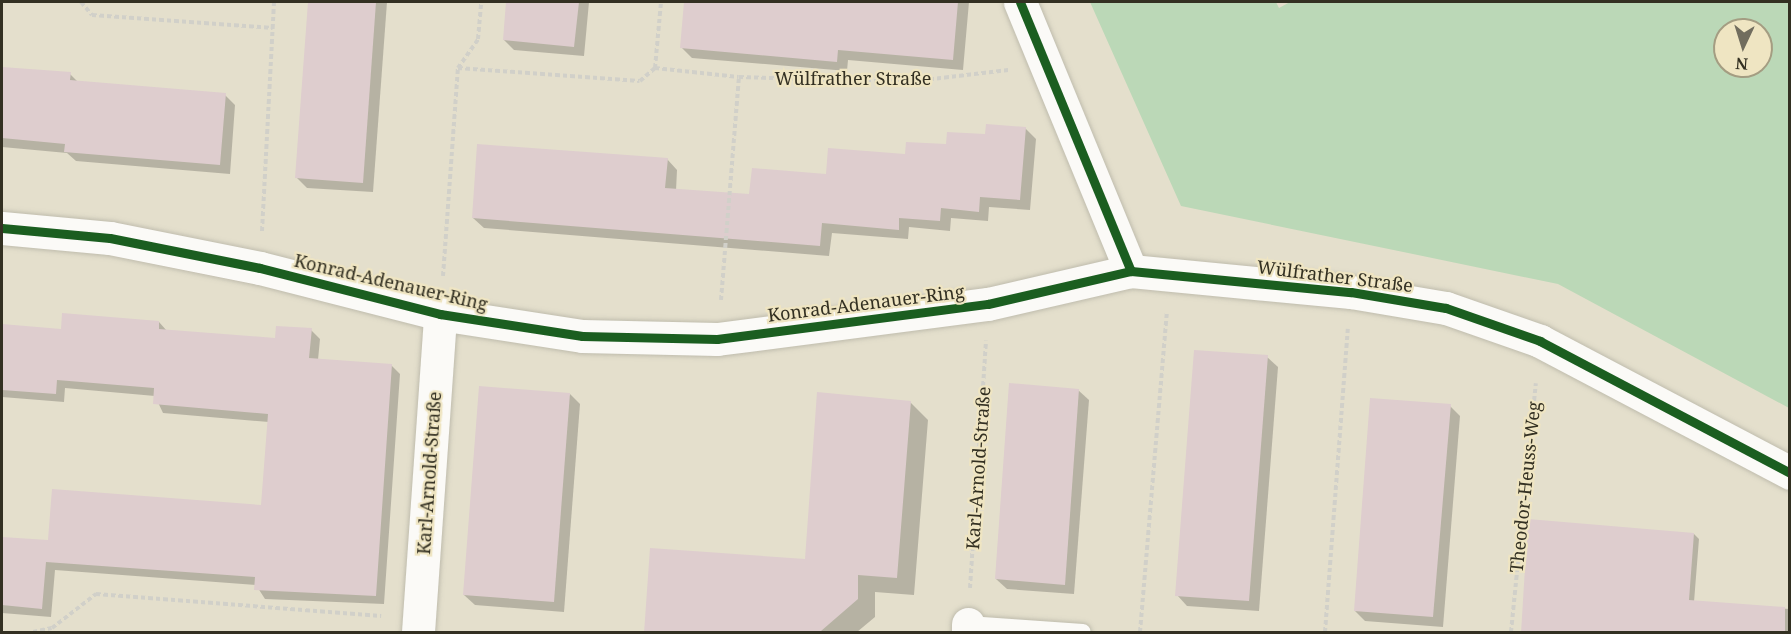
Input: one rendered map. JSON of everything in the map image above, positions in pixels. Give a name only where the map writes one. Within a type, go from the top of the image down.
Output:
[{"type":"street","points":[[1020,2],[1050,66],[1131,271]]},
{"type":"street","name":"Konrad-Adenauer-Ring","points":[[2,228],[110,238],[260,268],[440,314],[582,336],[717,339],[988,304],[1131,271]]},
{"type":"street","name":"Wülfrather Straße","points":[[1131,271],[1171,273],[1351,292],[1446,308],[1540,341],[1790,473]]},
{"type":"street","name":"Karl-Arnold-Straße","points":[[419,628],[440,314]]},
{"type":"lane","points":[[968,628],[1083,633]]},
{"type":"path","points":[[81,2],[92,15],[273,28]]},
{"type":"path","points":[[260,268],[274,2]]},
{"type":"path","points":[[440,314],[458,68],[478,39],[481,2]]},
{"type":"path","points":[[458,68],[640,81],[656,68],[661,2]]},
{"type":"path","points":[[717,339],[739,77]]},
{"type":"path","points":[[1140,633],[1171,273]]},
{"type":"path","points":[[33,633],[52,628],[96,594],[366,612],[419,628]]},
{"type":"green space","points":[[1090,2],[1276,2],[1279,8],[1290,2],[1789,2],[1789,408],[1558,284],[1181,206]]},
{"type":"building","points":[[308,2],[376,2],[363,183],[295,178]]},
{"type":"building","points":[[506,2],[579,2],[574,47],[503,40]]},
{"type":"building","points":[[684,2],[958,2],[953,60],[838,50],[837,62],[680,48]]},
{"type":"building","points":[[2,67],[71,72],[70,80],[226,93],[220,165],[64,152],[65,144],[2,138]]},
{"type":"building","points":[[986,124],[1026,127],[1020,200],[980,197],[979,212],[941,208],[940,221],[899,218],[899,230],[822,223],[820,246],[472,218],[477,144],[668,158],[665,188],[749,194],[752,168],[826,174],[828,148],[905,154],[906,142],[946,144],[947,132],[985,134]]},
{"type":"building","points":[[62,313],[159,321],[159,329],[275,338],[276,326],[312,328],[309,358],[392,364],[376,596],[254,590],[255,577],[46,562],[42,609],[2,605],[2,537],[48,540],[52,489],[261,505],[268,414],[153,404],[154,388],[57,380],[56,394],[2,390],[2,324],[61,329]]},
{"type":"building","points":[[1194,350],[1268,355],[1249,601],[1175,596]]},
{"type":"building","points":[[1009,383],[1079,389],[1065,585],[995,579]]},
{"type":"building","points":[[479,386],[570,393],[554,602],[463,595]]},
{"type":"building","points":[[817,392],[911,401],[897,578],[858,575],[858,599],[821,631],[644,633],[650,548],[805,559]]},
{"type":"building","points":[[1370,398],[1451,404],[1433,617],[1354,611]]},
{"type":"building","points":[[1528,519],[1694,533],[1689,600],[1785,607],[1785,633],[1521,633]]},
{"type":"cycle path","points":[[1020,2],[1131,271]]},
{"type":"cycle path","points":[[2,228],[110,238],[260,268],[440,314],[582,336],[717,339],[988,304],[1131,271],[1351,292],[1446,308],[1540,341],[1790,473]]}]
